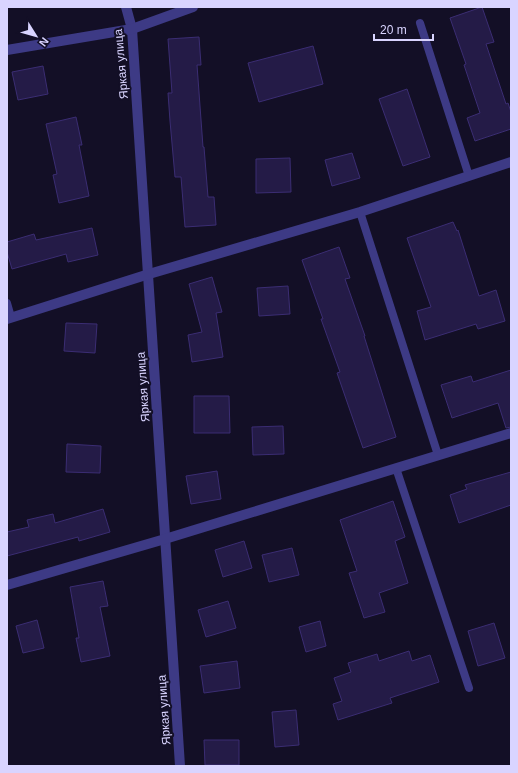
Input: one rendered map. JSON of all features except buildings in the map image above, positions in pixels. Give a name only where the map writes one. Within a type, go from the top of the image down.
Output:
[{"type":"street","name":"Яркая улица","points":[[126,7],[132,29],[180,766]]},
{"type":"street","points":[[7,50],[132,29],[192,7]]},
{"type":"street","points":[[9,318],[149,274],[360,212],[511,162]]},
{"type":"street","points":[[7,585],[165,539],[511,433]]},
{"type":"lane","points":[[420,23],[469,176]]},
{"type":"lane","points":[[360,212],[438,456]]},
{"type":"lane","points":[[7,303],[9,318]]},
{"type":"lane","points":[[396,468],[469,688]]}]
